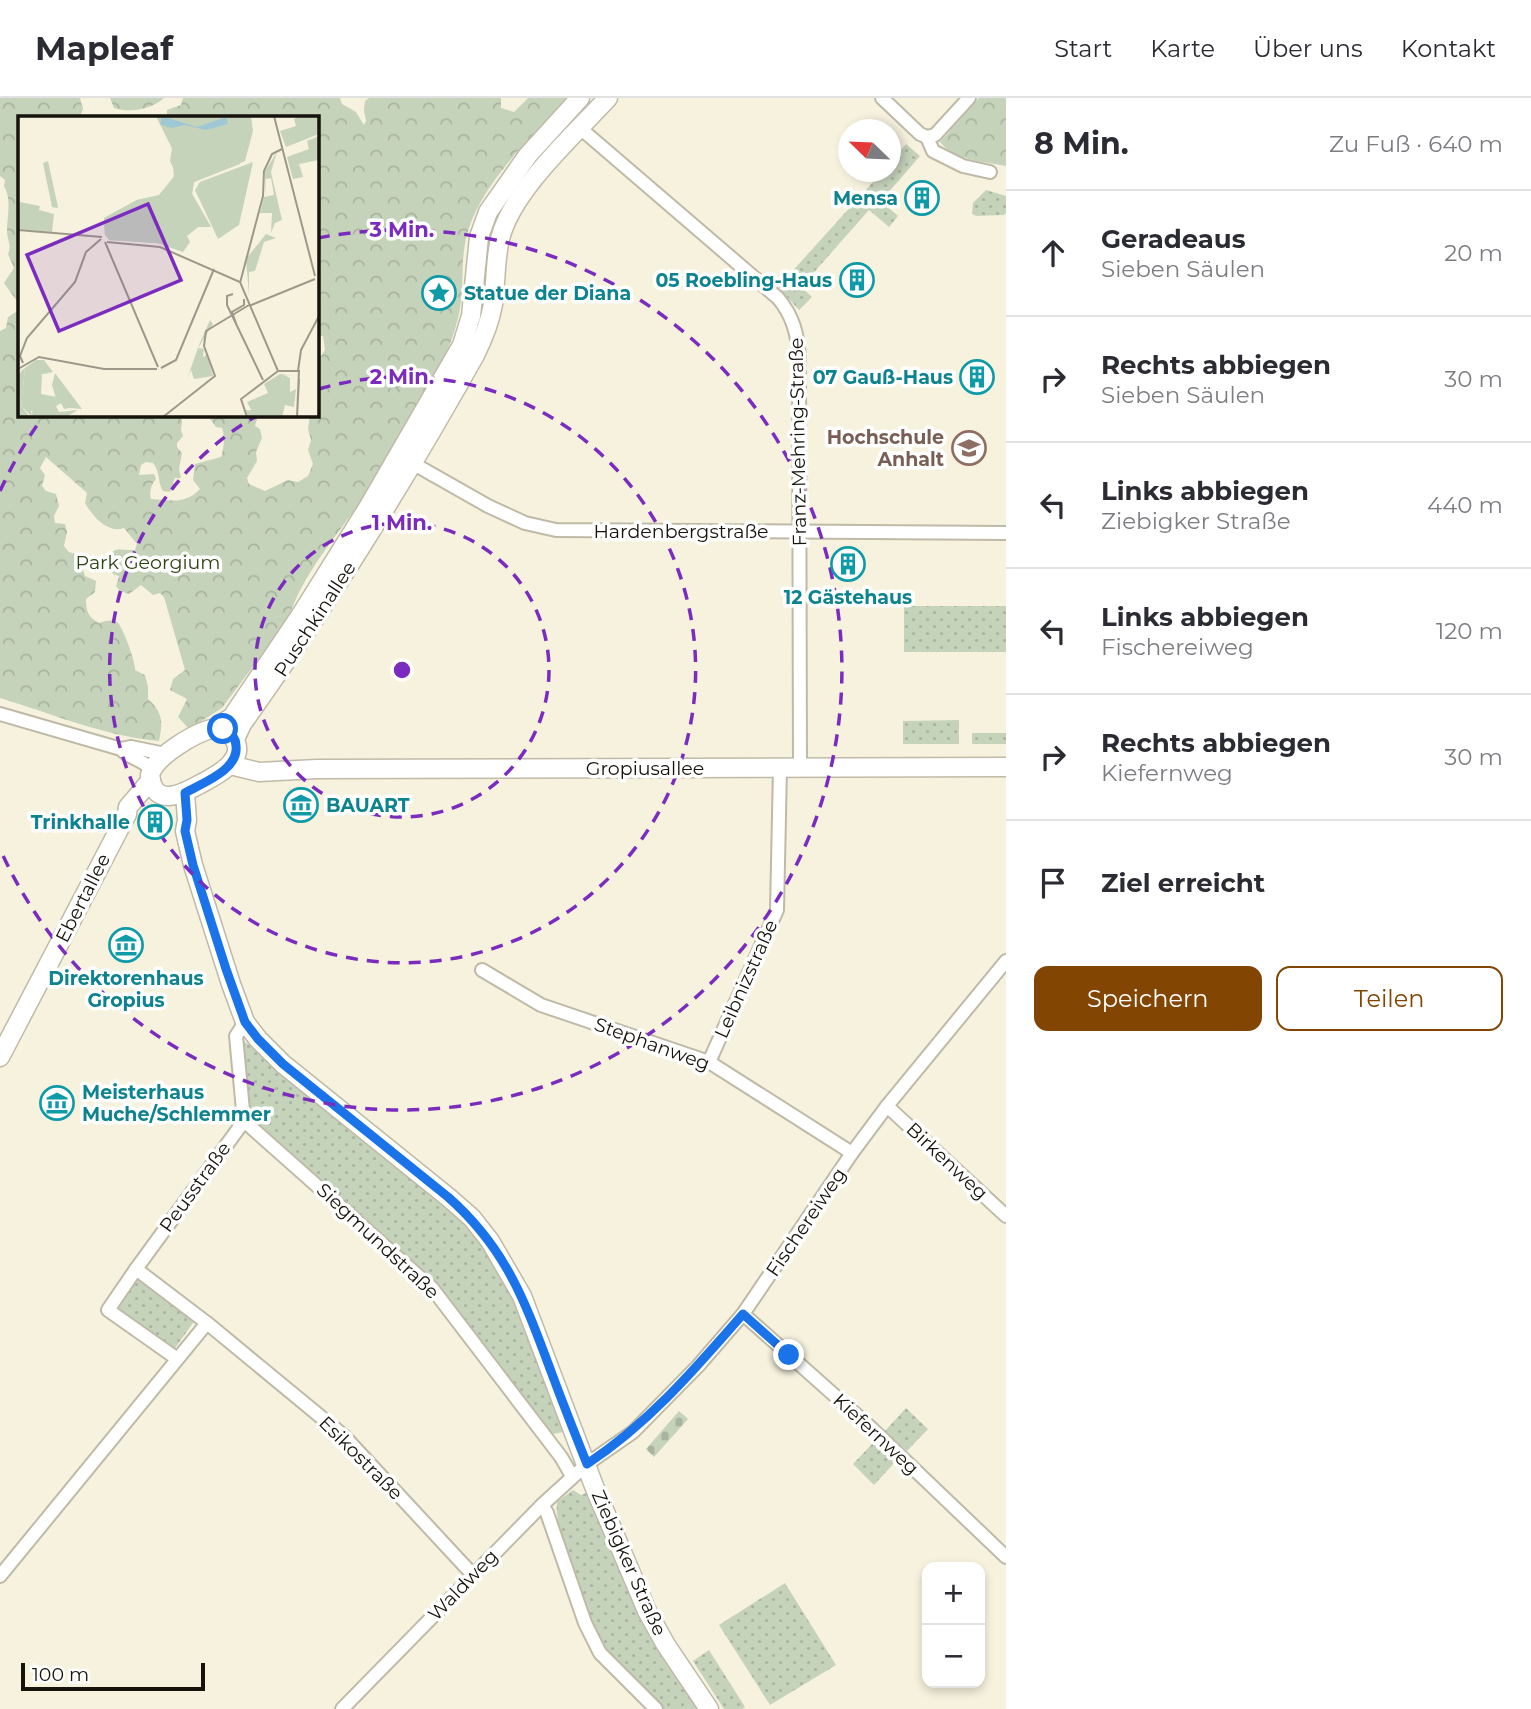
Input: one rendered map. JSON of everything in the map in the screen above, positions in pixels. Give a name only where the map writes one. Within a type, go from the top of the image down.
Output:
[{"type":"main road","name":"Puschkinallee","points":[[165,754],[232,717],[302,613],[429,404],[467,330],[473,303],[478,237],[488,212],[528,155],[580,98]]},
{"type":"main road","name":"Puschkinallee","points":[[234,751],[242,724],[324,607],[414,464],[484,337],[492,307],[500,237],[506,222],[523,194],[608,98]]},
{"type":"main road","name":"Gropiusallee","points":[[216,728],[228,732],[234,751],[250,759],[285,769],[1006,767]]},
{"type":"main road","points":[[127,814],[137,811],[155,798],[172,795],[234,751]]},
{"type":"main road","name":"Ebertallee","points":[[0,1057],[127,814],[128,807],[151,775],[157,761],[165,754]]},
{"type":"main road","points":[[151,775],[156,790],[172,795]]},
{"type":"main road","name":"Ziebigker Straße","points":[[172,795],[187,820],[185,831],[205,904],[245,1022],[283,1064],[448,1197],[472,1218],[490,1241],[523,1296],[594,1486],[647,1611],[666,1645],[709,1709]]},
{"type":"street","points":[[882,98],[920,134],[928,137],[935,135],[969,98]]},
{"type":"street","name":"Franz-Mehring-Straße","points":[[580,128],[778,298],[791,317],[799,345],[800,768]]},
{"type":"street","points":[[928,137],[933,151],[963,166],[990,172]]},
{"type":"street","name":"Hardenbergstraße","points":[[414,464],[488,506],[526,523],[556,530],[1006,533]]},
{"type":"street","points":[[0,714],[121,749],[131,747],[165,754]]},
{"type":"street","points":[[121,749],[126,755],[147,764],[151,775]]},
{"type":"street","name":"Leibnizstraße","points":[[709,1062],[777,910],[780,768]]},
{"type":"street","name":"Fischereiweg","points":[[587,1464],[632,1432],[676,1391],[743,1314],[887,1106],[1006,961]]},
{"type":"street","name":"Stephanweg","points":[[482,970],[541,1005],[709,1062],[852,1153]]},
{"type":"street","points":[[244,1121],[236,1036],[245,1022]]},
{"type":"street","name":"Birkenweg","points":[[887,1106],[1006,1216]]},
{"type":"street","name":"Peusstraße","points":[[176,1358],[108,1310],[244,1121]]},
{"type":"street","name":"Siegmundstraße","points":[[244,1121],[432,1288],[561,1457],[572,1476]]},
{"type":"street","points":[[0,1576],[207,1323],[136,1269]]},
{"type":"street","name":"Kiefernweg","points":[[743,1314],[870,1427],[1006,1557]]},
{"type":"street","name":"Esikostraße","points":[[207,1323],[344,1436],[473,1575]]},
{"type":"street","name":"Waldweg","points":[[342,1709],[542,1505],[587,1464]]},
{"type":"street","points":[[542,1505],[600,1653],[656,1709]]},
{"type":"green space","points":[[0,98],[80,98],[83,109],[80,116],[18,116],[18,303],[4,283],[14,268],[8,254],[8,197],[5,180],[0,176]]},
{"type":"green space","points":[[110,98],[164,98],[147,108],[127,110],[114,108]]},
{"type":"green space","name":"Park Georgium","points":[[183,98],[340,98],[342,104],[356,112],[364,125],[365,101],[369,98],[501,98],[501,108],[514,112],[528,98],[568,98],[506,165],[470,224],[463,260],[459,315],[453,336],[433,379],[389,457],[313,567],[289,618],[222,708],[189,729],[178,717],[187,699],[170,690],[173,679],[185,670],[164,597],[160,593],[153,595],[141,585],[129,594],[120,591],[116,586],[119,576],[113,574],[106,561],[115,550],[135,550],[137,544],[124,528],[106,526],[96,518],[85,503],[87,493],[46,457],[40,468],[45,475],[42,486],[46,491],[56,494],[59,506],[54,516],[55,523],[65,524],[67,532],[64,546],[69,552],[78,555],[85,576],[96,581],[95,592],[86,599],[88,613],[99,623],[110,620],[117,622],[122,630],[135,670],[145,675],[148,699],[159,713],[159,741],[99,730],[0,698],[0,331],[6,328],[8,317],[18,311],[18,416],[180,416],[183,436],[177,447],[182,453],[179,469],[181,478],[175,478],[175,488],[169,492],[163,491],[153,463],[146,462],[141,465],[139,475],[154,474],[156,479],[151,488],[151,499],[183,499],[200,489],[193,480],[195,464],[221,457],[223,446],[222,428],[216,427],[208,416],[258,416],[255,426],[260,429],[262,438],[256,452],[257,461],[247,478],[249,484],[265,491],[288,480],[298,482],[308,476],[313,464],[308,450],[311,440],[308,429],[310,416],[318,416],[318,360],[325,350],[323,336],[318,336],[318,116],[167,116],[167,110],[181,105]]},
{"type":"green space","points":[[979,98],[1006,98],[1006,166],[961,156],[940,142]]},
{"type":"green space","points":[[906,144],[920,156],[901,178],[901,150]]},
{"type":"green space","points":[[873,182],[897,182],[881,201],[898,216],[889,227],[869,210],[801,287],[812,297],[799,310],[778,287]]},
{"type":"green space","points":[[986,190],[1006,196],[1004,215],[972,214],[973,203]]},
{"type":"green space","points":[[904,606],[1006,606],[1006,652],[904,652]]},
{"type":"green space","points":[[959,720],[959,744],[903,744],[903,721]]},
{"type":"green space","points":[[972,733],[1006,733],[1006,744],[972,744]]},
{"type":"green space","points":[[236,1036],[314,1088],[490,1241],[574,1430],[543,1436],[432,1288],[244,1121]]},
{"type":"green space","points":[[139,1279],[195,1320],[173,1351],[116,1310]]},
{"type":"green space","points":[[906,1408],[928,1429],[907,1451],[885,1431]]},
{"type":"green space","points":[[679,1411],[688,1419],[654,1457],[646,1449]]},
{"type":"green space","points":[[874,1442],[895,1462],[874,1485],[853,1464]]},
{"type":"green space","points":[[573,1490],[581,1495],[589,1492],[700,1709],[661,1709],[618,1670],[599,1644],[573,1581],[560,1535],[557,1502]]},
{"type":"green space","points":[[785,1583],[836,1665],[770,1705],[719,1625]]},
{"type":"green space","points":[[709,1650],[745,1707],[742,1709],[724,1709],[693,1661]]},
{"type":"place","name":"Mensa","points":[[922,198]]},
{"type":"place","name":"05 Roebling-Haus","points":[[857,280]]},
{"type":"place","name":"Statue der Diana","points":[[439,293]]},
{"type":"place","name":"07 Gauß-Haus","points":[[977,377]]},
{"type":"place","name":"Hochschule Anhalt","points":[[969,448]]},
{"type":"place","name":"12 Gästehaus","points":[[848,564]]},
{"type":"place","name":"BAUART","points":[[301,805]]},
{"type":"place","name":"Trinkhalle","points":[[155,822]]},
{"type":"place","name":"Direktorenhaus Gropius","points":[[126,945]]},
{"type":"place","name":"Meisterhaus Muche/Schlemmer","points":[[57,1103]]},
{"type":"route","points":[[223,729],[235,740],[235,758],[230,765],[185,793],[185,831],[201,892],[245,1022],[283,1064],[448,1197],[472,1218],[490,1241],[523,1296],[587,1464],[619,1443],[676,1391],[743,1314],[789,1355]]}]
